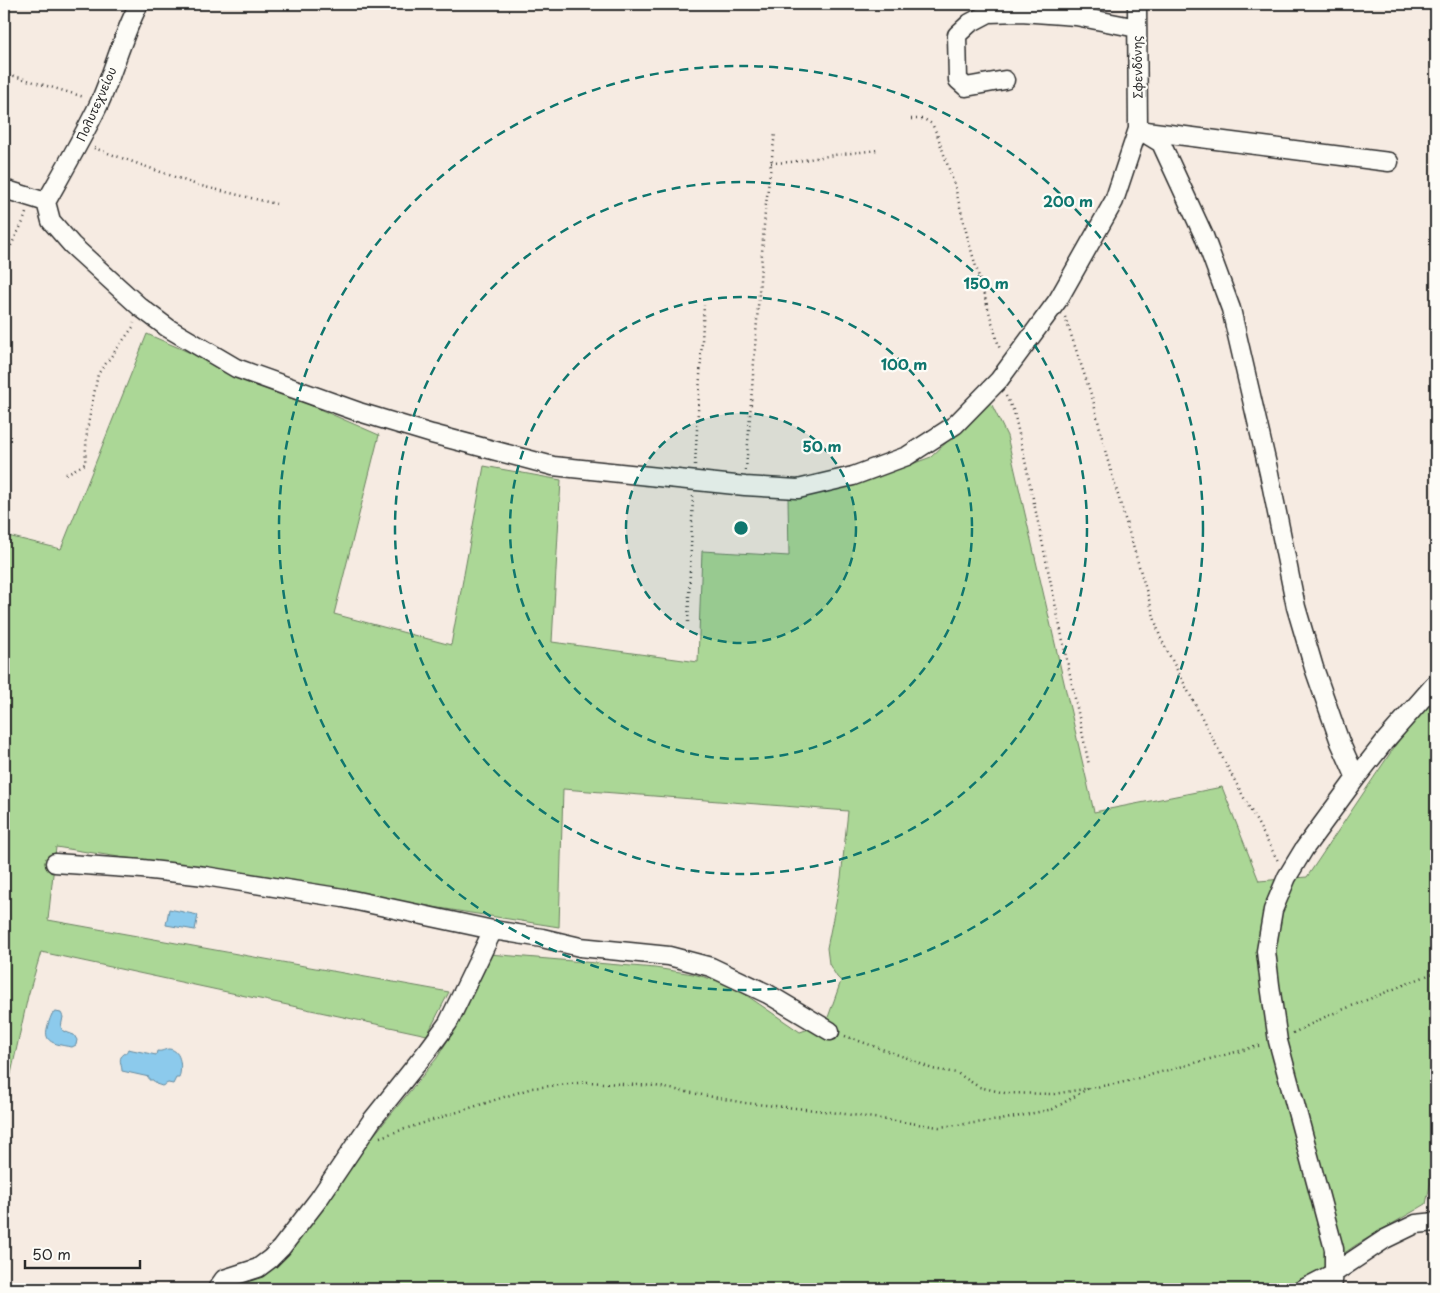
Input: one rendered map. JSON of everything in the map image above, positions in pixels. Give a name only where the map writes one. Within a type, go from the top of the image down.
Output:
[{"type":"street","name":"Πολυτεχνείου","points":[[39,199],[78,143],[99,102],[131,18],[139,4]]},
{"type":"street","name":"Σφενδόνης","points":[[39,199],[51,221],[72,245],[140,307],[168,328],[236,368],[359,412],[432,434],[553,466],[745,486],[798,489],[853,476],[906,456],[955,425],[1003,375],[1058,300],[1114,201],[1138,129],[1138,4]]},
{"type":"street","points":[[1005,80],[966,87],[958,80],[957,35],[970,23],[989,13],[1021,12],[1076,16],[1137,28]]},
{"type":"street","points":[[1138,129],[1389,162]]},
{"type":"street","points":[[1138,129],[1161,143],[1204,236],[1231,309],[1269,473],[1296,607],[1340,742],[1356,778]]},
{"type":"street","points":[[4,189],[39,199]]},
{"type":"street","points":[[1333,1281],[1334,1249],[1278,1041],[1266,951],[1272,910],[1287,877],[1304,849],[1356,778],[1436,683]]},
{"type":"street","points":[[55,863],[142,869],[215,878],[343,898],[580,947],[669,956],[711,967],[768,994],[830,1030]]},
{"type":"street","points":[[217,1289],[224,1279],[258,1268],[270,1259],[281,1248],[318,1200],[372,1120],[448,1023],[492,930]]},
{"type":"street","points":[[1303,1289],[1333,1281],[1385,1238],[1416,1224],[1436,1222]]},
{"type":"path","points":[[4,73],[99,102]]},
{"type":"path","points":[[911,119],[924,119],[932,124],[955,187],[1014,412],[1090,765]]},
{"type":"path","points":[[745,486],[765,212],[775,133]]},
{"type":"path","points":[[78,143],[197,184],[276,204]]},
{"type":"path","points":[[772,163],[878,150]]},
{"type":"path","points":[[4,259],[23,222],[39,199]]},
{"type":"path","points":[[1058,300],[1093,400],[1107,458],[1160,637],[1287,877]]},
{"type":"path","points":[[66,474],[85,464],[87,430],[98,374],[133,327],[140,307]]},
{"type":"path","points":[[830,1030],[932,1069],[957,1073],[979,1087],[1005,1093],[1054,1094],[1120,1083],[1278,1041],[1327,1016],[1436,972]]},
{"type":"path","points":[[355,1145],[532,1088],[587,1082],[655,1086],[745,1103],[816,1110],[939,1127],[1001,1120],[1053,1109],[1089,1088]]},
{"type":"green space","points":[[147,334],[379,435],[334,614],[451,645],[484,466],[561,480],[552,642],[698,662],[702,551],[789,556],[788,498],[866,481],[931,457],[990,401],[1007,436],[1094,812],[1222,787],[1259,881],[1307,877],[1436,685],[1436,1172],[1433,1172],[1426,1204],[1356,1245],[1321,1269],[1281,1289],[222,1289],[265,1268],[437,1058],[461,1018],[470,987],[489,954],[655,968],[693,974],[730,984],[800,1032],[826,1023],[841,981],[829,964],[827,948],[841,878],[848,811],[563,789],[559,927],[56,847],[48,920],[449,992],[427,1035],[41,952],[28,996],[4,1106],[4,535],[61,549]]},
{"type":"water","points":[[169,909],[198,915],[195,930],[166,925]]},
{"type":"water","points":[[56,1012],[61,1013],[63,1017],[61,1027],[63,1031],[74,1035],[77,1040],[76,1045],[72,1047],[63,1046],[48,1039],[47,1030],[49,1023],[52,1014]]},
{"type":"water","points":[[128,1049],[156,1055],[157,1051],[173,1050],[180,1060],[181,1070],[179,1078],[176,1078],[173,1084],[168,1083],[162,1086],[156,1084],[153,1080],[149,1080],[149,1077],[122,1071],[120,1059]]}]
